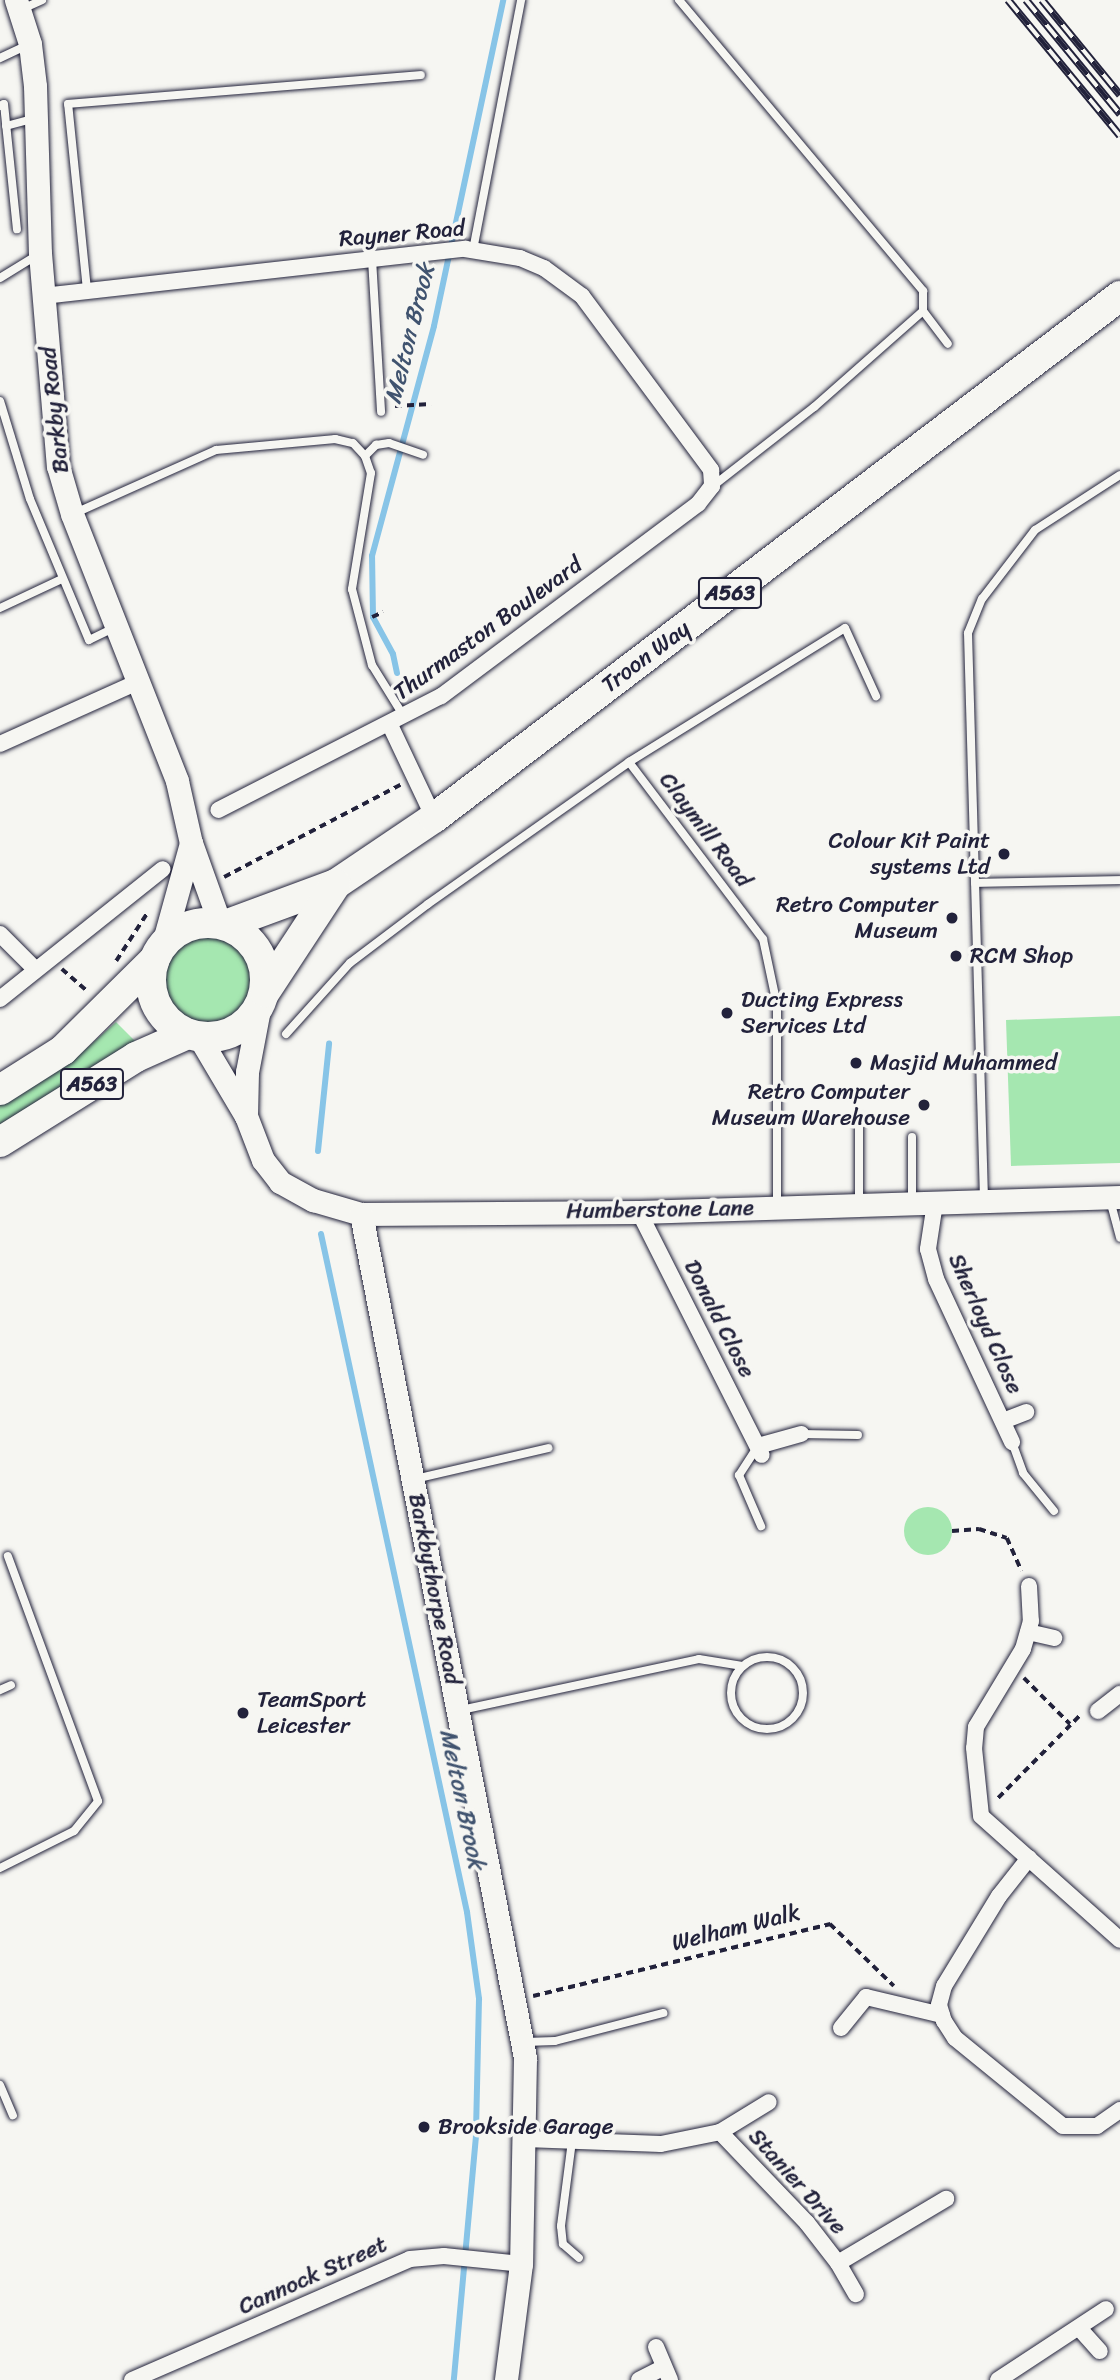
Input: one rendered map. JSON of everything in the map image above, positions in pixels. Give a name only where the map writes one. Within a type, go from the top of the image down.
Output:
[{"type":"highway","name":"Troon Way","points":[[223,925],[336,884],[434,818],[1120,296]]},
{"type":"highway","name":"Troon Way","points":[[262,1000],[336,884]]},
{"type":"highway","points":[[223,925],[253,944],[266,975],[262,1000],[233,1032],[193,1036],[160,1012],[151,976],[159,951],[185,928],[223,925]]},
{"type":"highway","name":"A563","points":[[0,1090],[63,1050],[159,951]]},
{"type":"highway","name":"A563","points":[[0,1142],[136,1057],[193,1036]]},
{"type":"street","name":"Barkby Road","points":[[18,5],[30,44],[36,118],[40,253],[58,466],[72,514],[177,781],[191,843],[223,925]]},
{"type":"street","name":"Rayner Road","points":[[43,296],[469,249],[520,258],[544,268],[582,296],[703,454],[711,470],[712,486]]},
{"type":"street","name":"Thurmaston Boulevard","points":[[218,810],[397,721],[523,637],[698,504],[712,486]]},
{"type":"street","points":[[0,744],[138,682]]},
{"type":"street","points":[[397,721],[414,778],[434,818]]},
{"type":"street","name":"Barkby Road","points":[[159,951],[191,843]]},
{"type":"street","points":[[0,999],[163,869]]},
{"type":"street","points":[[0,934],[35,970]]},
{"type":"street","name":"Humberstone Lane","points":[[246,1116],[247,1072],[262,1000]]},
{"type":"street","name":"Humberstone Lane","points":[[193,1036],[246,1116],[263,1160],[281,1182],[313,1200],[361,1214],[639,1212],[859,1206],[984,1199],[1114,1197]]},
{"type":"street","name":"Sherloyd Close","points":[[935,1203],[928,1250],[936,1279],[1012,1442]]},
{"type":"street","name":"Donald Close","points":[[639,1212],[760,1451]]},
{"type":"street","name":"Barkbythorpe Road","points":[[361,1214],[522,2042],[524,2139],[521,2264],[506,2380]]},
{"type":"street","name":"Sherloyd Close","points":[[1003,1421],[1026,1412]]},
{"type":"street","points":[[760,1451],[802,1434]]},
{"type":"street","points":[[1029,1586],[1028,1632],[1013,1667],[976,1727],[981,1816],[1120,1940]]},
{"type":"street","points":[[1028,1632],[1054,1638]]},
{"type":"street","points":[[1098,1711],[1120,1695]]},
{"type":"street","points":[[1029,1858],[999,1896],[954,1969],[942,1996],[942,2015],[955,2038],[1063,2126],[1097,2126],[1120,2110]]},
{"type":"street","points":[[841,2028],[866,1997],[942,2015]]},
{"type":"street","name":"Stanier Drive","points":[[524,2139],[661,2144],[720,2132],[769,2102]]},
{"type":"street","name":"Stanier Drive","points":[[720,2132],[807,2223],[838,2263],[856,2294]]},
{"type":"street","name":"Stanier Drive","points":[[838,2263],[946,2199]]},
{"type":"street","name":"Cannock Street","points":[[132,2380],[410,2259],[444,2256],[521,2264]]},
{"type":"street","points":[[998,2380],[1106,2309]]},
{"type":"street","points":[[1079,2328],[1100,2351]]},
{"type":"street","points":[[639,2380],[667,2374],[656,2347]]},
{"type":"lane","points":[[18,5],[42,0]]},
{"type":"lane","points":[[469,249],[521,0]]},
{"type":"lane","points":[[679,0],[923,291],[923,311],[948,344]]},
{"type":"lane","points":[[0,58],[30,44]]},
{"type":"lane","points":[[87,290],[68,104],[421,75]]},
{"type":"lane","points":[[0,106],[4,104],[17,229]]},
{"type":"lane","points":[[6,127],[36,118]]},
{"type":"lane","points":[[0,278],[40,253]]},
{"type":"lane","points":[[372,259],[381,412]]},
{"type":"lane","points":[[712,486],[814,407],[923,311]]},
{"type":"lane","points":[[0,401],[30,499],[89,640],[117,627]]},
{"type":"lane","points":[[72,514],[216,450],[335,439],[353,443],[365,456],[371,473],[352,589],[372,665],[397,721]]},
{"type":"lane","points":[[365,456],[376,445],[389,443],[423,455]]},
{"type":"lane","points":[[984,1199],[968,633],[982,600],[1035,530],[1120,475]]},
{"type":"lane","points":[[0,608],[62,579]]},
{"type":"lane","points":[[286,1034],[350,963],[629,762],[845,628],[876,696]]},
{"type":"lane","name":"Claymill Road","points":[[629,762],[763,939],[777,1005],[777,1208]]},
{"type":"lane","points":[[975,883],[1120,880]]},
{"type":"lane","points":[[859,1120],[859,1206]]},
{"type":"lane","points":[[912,1137],[912,1204]]},
{"type":"lane","points":[[1114,1197],[1120,1238]]},
{"type":"lane","points":[[802,1434],[858,1435]]},
{"type":"lane","points":[[1012,1442],[1032,1488],[1054,1511]]},
{"type":"lane","points":[[413,1480],[548,1448]]},
{"type":"lane","points":[[760,1451],[739,1475],[761,1526]]},
{"type":"lane","points":[[0,1868],[74,1831],[98,1801],[8,1556]]},
{"type":"lane","points":[[458,1711],[699,1659],[742,1666],[752,1659],[775,1657],[795,1669],[804,1691],[797,1713],[789,1722],[765,1729],[743,1720],[735,1711],[731,1687],[742,1666]]},
{"type":"lane","points":[[0,1689],[11,1685]]},
{"type":"lane","points":[[522,2042],[555,2040],[663,2013]]},
{"type":"lane","points":[[0,2085],[13,2115]]},
{"type":"lane","points":[[572,2141],[561,2226],[563,2244],[579,2258]]},
{"type":"path","points":[[400,406],[431,404]]},
{"type":"path","points":[[207,886],[414,778]]},
{"type":"path","points":[[113,965],[152,905]]},
{"type":"path","points":[[50,959],[93,997]]},
{"type":"path","points":[[952,1531],[979,1529],[1007,1538],[1029,1586]]},
{"type":"path","points":[[1013,1667],[1070,1724]]},
{"type":"path","points":[[981,1816],[1070,1724],[1087,1709],[1098,1711]]},
{"type":"path","name":"Welham Walk","points":[[514,2000],[830,1924],[896,1988]]},
{"type":"green space","points":[[200,937],[216,937],[239,949],[248,963],[251,980],[248,997],[239,1011],[216,1023],[200,1023],[184,1016],[172,1004],[165,988],[165,972],[172,956],[184,944]]},
{"type":"green space","points":[[1120,1016],[1120,1163],[1011,1166],[1006,1020]]},
{"type":"green space","points":[[116,1022],[139,1045],[0,1131],[0,1105],[80,1054]]},
{"type":"green space","points":[[928,1507],[945,1514],[952,1531],[945,1548],[928,1555],[911,1548],[904,1531],[911,1514]]},
{"type":"waterway","name":"Melton Brook","points":[[397,673],[393,654],[373,617],[372,556],[434,326],[503,0]]},
{"type":"waterway","name":"Melton Brook","points":[[318,1151],[329,1044]]},
{"type":"waterway","name":"Melton Brook","points":[[321,1234],[467,1912],[479,1999],[476,2136],[454,2380]]},
{"type":"railway","points":[[1008,0],[1120,136]]},
{"type":"railway","points":[[1026,0],[1120,114]]},
{"type":"railway","points":[[1042,0],[1120,95]]},
{"type":"place","name":"Colour Kit Paint systems Ltd","points":[[1004,854]]},
{"type":"place","name":"Retro Computer Museum","points":[[952,918]]},
{"type":"place","name":"RCM Shop","points":[[956,956]]},
{"type":"place","name":"Ducting Express Services Ltd","points":[[727,1013]]},
{"type":"place","name":"Masjid Muhammed","points":[[856,1063]]},
{"type":"place","name":"Retro Computer Museum Warehouse","points":[[924,1105]]},
{"type":"place","name":"TeamSport Leicester","points":[[243,1713]]},
{"type":"place","name":"Brookside Garage","points":[[424,2127]]}]
